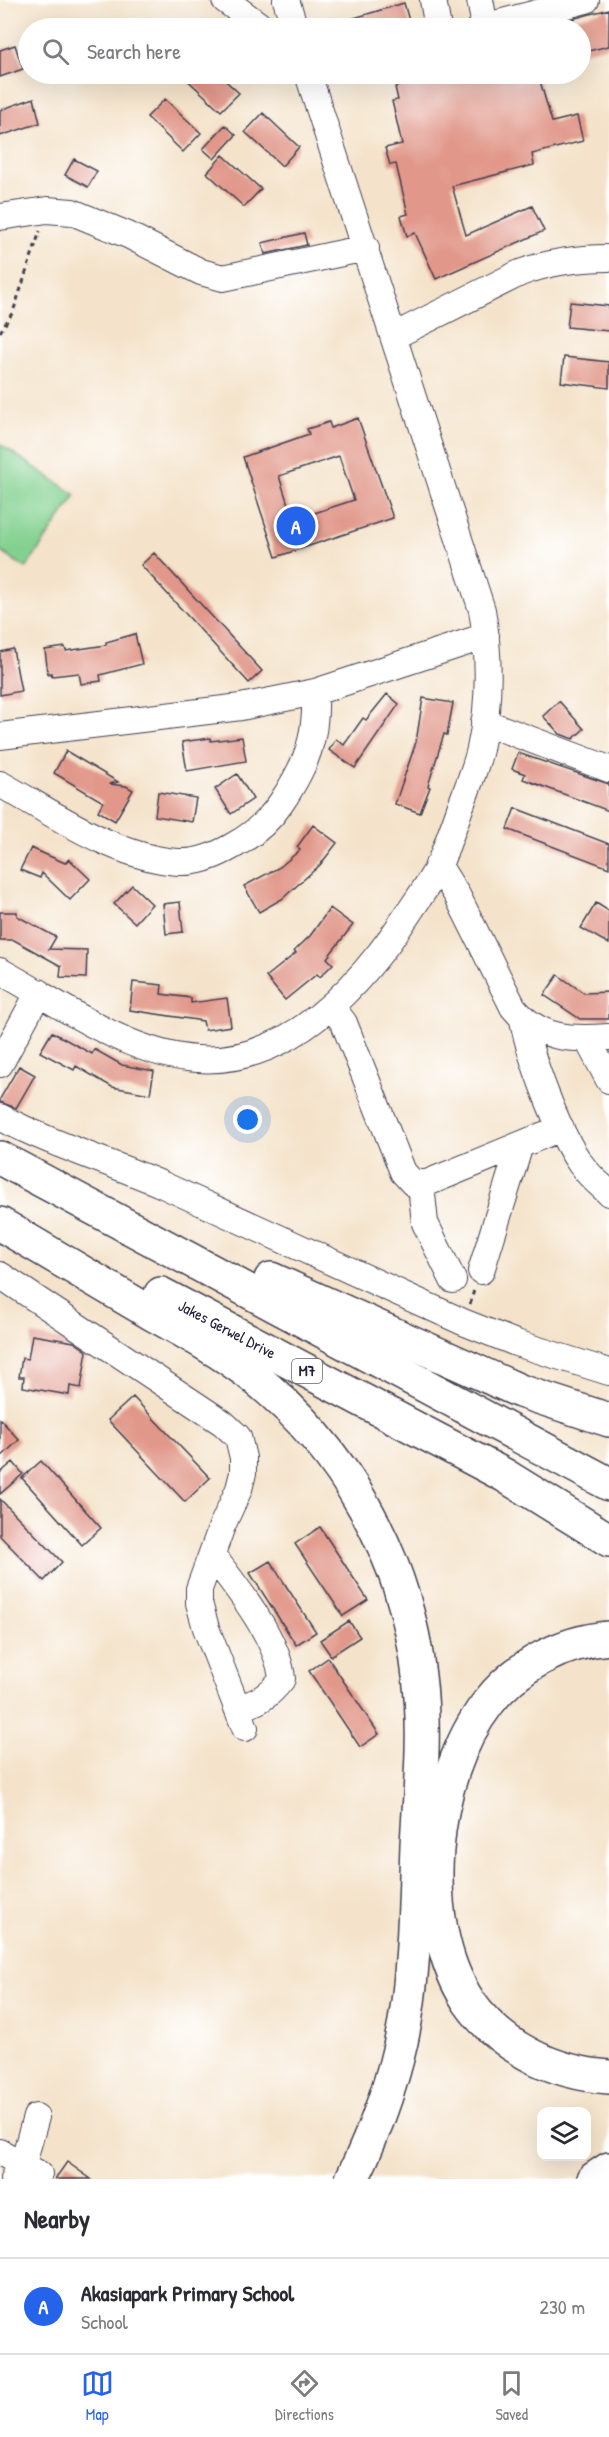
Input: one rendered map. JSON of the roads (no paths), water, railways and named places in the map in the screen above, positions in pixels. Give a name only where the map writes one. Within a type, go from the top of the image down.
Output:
[{"type":"highway","points":[[0,1158],[609,1484]]},
{"type":"highway","points":[[94,1208],[131,1217],[520,1391],[609,1420]]},
{"type":"highway","name":"Jakes Gerwel Drive","points":[[0,1209],[490,1468],[545,1499],[609,1540]]},
{"type":"highway","points":[[0,1224],[216,1350],[275,1395],[311,1432],[344,1473],[375,1527],[396,1575],[413,1636],[421,1698],[422,1740],[412,1964],[405,2024],[394,2070],[380,2116],[352,2179]]},
{"type":"highway","points":[[609,1638],[574,1645],[542,1658],[513,1677],[488,1702],[470,1732],[455,1768],[443,1810],[437,1865],[439,1917],[443,1941],[453,1972],[475,2009],[505,2039],[532,2057],[562,2069],[609,2077]]},
{"type":"highway","points":[[594,2179],[609,2169]]},
{"type":"street","points":[[225,0],[249,18]]},
{"type":"street","points":[[286,0],[292,18]]},
{"type":"street","points":[[433,0],[436,18]]},
{"type":"street","points":[[480,0],[481,18]]},
{"type":"street","points":[[519,18],[586,0]]},
{"type":"street","points":[[0,971],[83,1018],[136,1044],[158,1051],[198,1059],[241,1055],[274,1044],[309,1024],[331,1006],[364,972],[398,929],[438,866],[470,781],[479,751],[484,722],[488,667],[486,636],[473,579],[366,248],[318,84]]},
{"type":"street","points":[[0,217],[47,210],[72,212],[128,235],[212,276],[223,278],[366,248]]},
{"type":"street","points":[[394,336],[520,273],[539,266],[586,258],[609,258]]},
{"type":"street","points":[[0,736],[241,707],[315,692],[486,636]]},
{"type":"street","points":[[0,784],[118,848],[149,858],[180,862],[211,858],[244,840],[271,819],[288,792],[303,765],[312,741],[316,720],[315,692]]},
{"type":"street","points":[[484,722],[609,769]]},
{"type":"street","points":[[438,866],[458,897],[513,1008],[523,1020],[563,1038],[598,1038],[609,1080]]},
{"type":"street","points":[[0,1064],[39,992]]},
{"type":"street","points":[[331,1006],[344,1023],[407,1179],[421,1185],[561,1128]]},
{"type":"street","points":[[523,1020],[527,1040],[561,1128],[580,1162],[609,1193]]},
{"type":"street","points":[[0,1117],[54,1144],[118,1165],[154,1180],[463,1322],[537,1350],[609,1372]]},
{"type":"street","points":[[481,1271],[520,1145]]},
{"type":"street","points":[[421,1185],[425,1222],[453,1280]]},
{"type":"street","points":[[0,1275],[224,1423],[238,1437],[243,1458],[243,1473],[239,1489],[222,1526],[199,1589],[199,1603],[241,1718],[256,1703],[272,1693],[282,1679],[281,1670],[278,1654],[237,1588],[212,1555]]},
{"type":"street","points":[[18,2167],[25,2156],[36,2117]]},
{"type":"place","name":"Akasiapark Primary School","points":[[296,526]]}]
